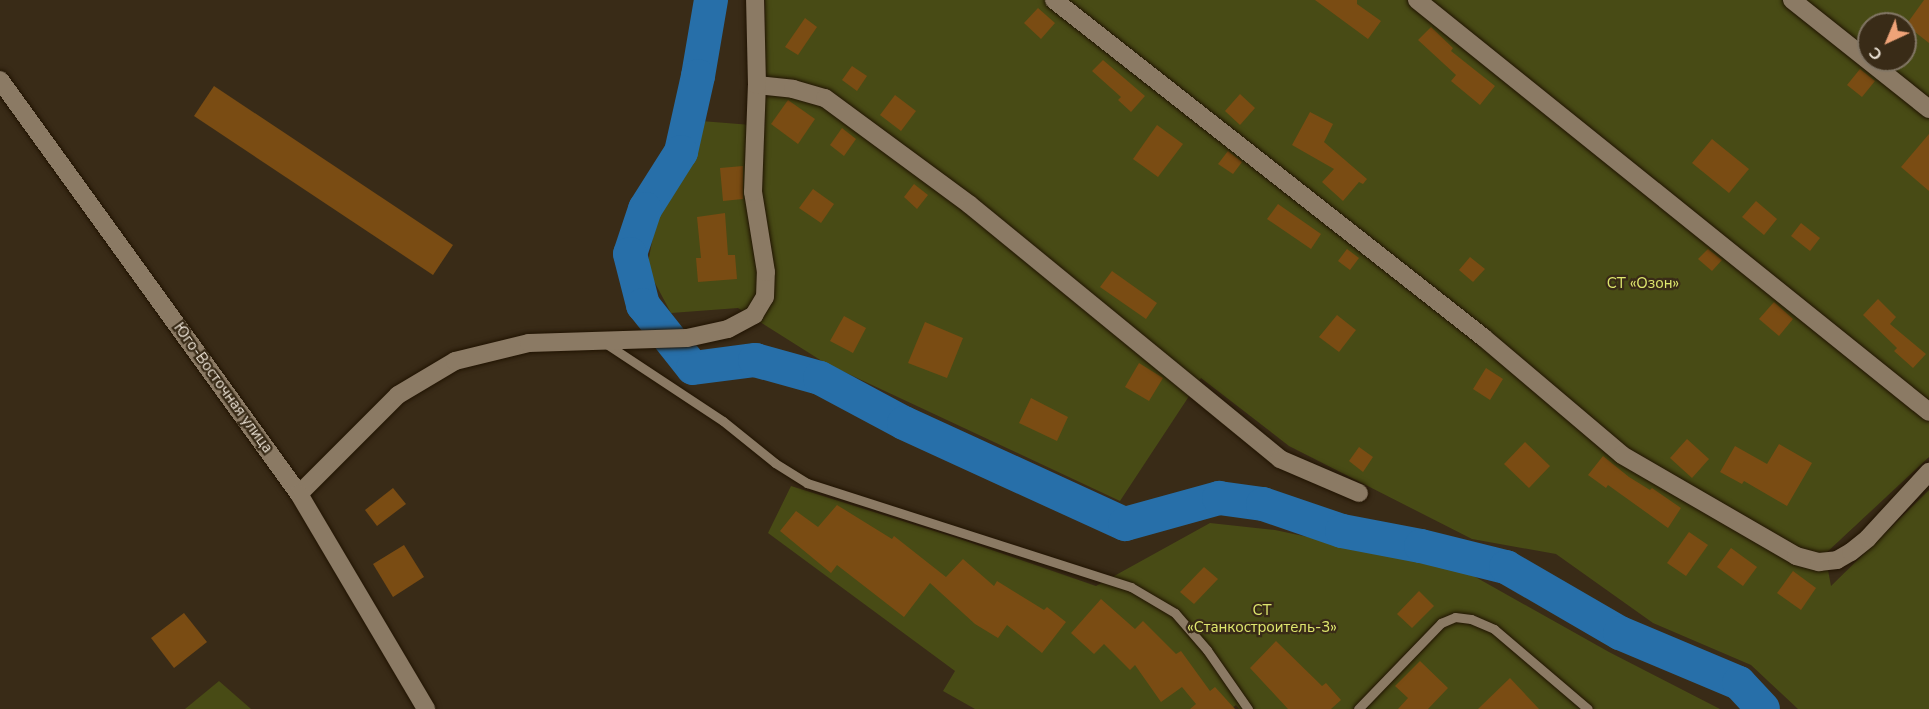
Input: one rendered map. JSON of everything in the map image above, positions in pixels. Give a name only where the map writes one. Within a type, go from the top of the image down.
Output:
[{"type":"street","points":[[299,494],[398,395],[455,361],[529,343],[687,338],[728,329],[754,315],[765,297],[766,272],[753,192],[757,85],[755,0]]},
{"type":"street","points":[[1054,0],[1483,337],[1622,455],[1796,556],[1820,562],[1837,560],[1851,552],[1868,538],[1929,472]]},
{"type":"street","points":[[1417,0],[1929,412]]},
{"type":"street","points":[[1792,0],[1929,109]]},
{"type":"street","name":"Юго-Восточная улица","points":[[0,80],[299,494],[426,709]]},
{"type":"street","points":[[757,85],[793,89],[825,98],[970,205],[1280,459],[1359,493]]},
{"type":"lane","points":[[600,340],[723,421],[775,463],[807,483],[1131,587],[1175,613],[1208,650],[1248,709]]},
{"type":"lane","points":[[1358,709],[1441,623],[1455,617],[1471,619],[1494,629],[1588,709]]},
{"type":"green space","name":"СТ «Озон»","points":[[765,0],[1929,0],[1929,457],[1825,554],[1831,586],[1929,490],[1929,709],[1798,709],[1751,665],[1653,623],[1556,554],[1472,539],[1289,446],[1201,378],[1120,501],[825,363],[738,308],[671,313],[647,268],[657,216],[701,121],[765,126]]},
{"type":"green space","name":"СТ «Станкостроитель-3»","points":[[791,486],[960,539],[1096,586],[1210,523],[1275,530],[1463,570],[1609,652],[1720,709],[1239,709],[1236,705],[1231,709],[975,709],[943,691],[955,671],[768,533]]},
{"type":"green space","points":[[219,681],[251,709],[185,709]]},
{"type":"building","points":[[1315,0],[1357,0],[1357,4],[1381,21],[1368,39]]},
{"type":"building","points":[[1924,0],[1929,0],[1929,43],[1917,34],[1915,12]]},
{"type":"building","points":[[1038,8],[1055,23],[1041,39],[1024,23]]},
{"type":"building","points":[[805,18],[817,27],[798,55],[785,47]]},
{"type":"building","points":[[1431,27],[1453,48],[1451,51],[1495,86],[1480,105],[1451,81],[1456,75],[1418,40]]},
{"type":"building","points":[[1103,60],[1145,96],[1131,112],[1118,100],[1121,97],[1092,71]]},
{"type":"building","points":[[852,66],[867,76],[857,91],[842,80]]},
{"type":"building","points":[[1858,72],[1864,72],[1875,81],[1862,97],[1847,85]]},
{"type":"building","points":[[214,86],[453,245],[433,275],[194,116]]},
{"type":"building","points":[[1240,94],[1255,108],[1240,125],[1225,111]]},
{"type":"building","points":[[895,95],[916,111],[901,131],[880,115]]},
{"type":"building","points":[[788,100],[815,119],[798,144],[771,124]]},
{"type":"building","points":[[1310,112],[1333,124],[1324,142],[1367,179],[1363,184],[1359,182],[1343,201],[1322,182],[1334,169],[1292,145]]},
{"type":"building","points":[[1157,125],[1183,144],[1158,177],[1133,159]]},
{"type":"building","points":[[842,128],[856,139],[844,156],[830,145]]},
{"type":"building","points":[[1929,134],[1929,191],[1901,167]]},
{"type":"building","points":[[1712,139],[1749,169],[1729,193],[1692,163]]},
{"type":"building","points":[[1228,151],[1242,162],[1233,174],[1218,164]]},
{"type":"building","points":[[743,166],[743,199],[723,201],[720,168]]},
{"type":"building","points":[[914,184],[928,195],[917,209],[904,197]]},
{"type":"building","points":[[813,189],[834,204],[821,223],[799,208]]},
{"type":"building","points":[[1756,201],[1777,219],[1764,235],[1742,217]]},
{"type":"building","points":[[1278,204],[1321,234],[1311,249],[1267,219]]},
{"type":"building","points":[[725,213],[728,255],[735,255],[737,279],[698,282],[696,258],[701,258],[697,217]]},
{"type":"building","points":[[1801,223],[1820,238],[1810,251],[1791,236]]},
{"type":"building","points":[[1347,249],[1359,258],[1350,270],[1338,261]]},
{"type":"building","points":[[1708,249],[1722,260],[1712,271],[1698,259]]},
{"type":"building","points":[[1470,257],[1485,269],[1473,282],[1459,270]]},
{"type":"building","points":[[1112,271],[1157,303],[1146,319],[1100,287]]},
{"type":"building","points":[[1878,299],[1896,317],[1890,324],[1926,354],[1913,368],[1894,351],[1897,348],[1863,315]]},
{"type":"building","points":[[1774,302],[1793,319],[1779,336],[1759,319]]},
{"type":"building","points":[[1337,315],[1356,330],[1339,352],[1319,337]]},
{"type":"building","points":[[844,316],[866,328],[853,353],[830,341]]},
{"type":"building","points":[[925,322],[963,338],[947,378],[908,363]]},
{"type":"building","points":[[1139,363],[1163,378],[1149,401],[1125,387]]},
{"type":"building","points":[[1486,368],[1503,379],[1490,400],[1473,389]]},
{"type":"building","points":[[1031,398],[1068,417],[1057,441],[1019,423]]},
{"type":"building","points":[[1687,439],[1709,459],[1692,478],[1670,458]]},
{"type":"building","points":[[1525,442],[1550,466],[1529,488],[1504,464]]},
{"type":"building","points":[[1779,444],[1812,463],[1787,506],[1744,481],[1742,484],[1720,472],[1735,446],[1767,464]]},
{"type":"building","points":[[1359,447],[1373,457],[1363,472],[1349,461]]},
{"type":"building","points":[[1603,456],[1629,477],[1650,490],[1652,488],[1681,508],[1668,528],[1608,485],[1606,488],[1588,475]]},
{"type":"building","points":[[393,488],[406,504],[377,526],[365,510]]},
{"type":"building","points":[[837,505],[892,539],[894,536],[946,577],[963,559],[994,586],[997,581],[1044,610],[1047,607],[1066,622],[1042,653],[1007,625],[998,638],[975,624],[930,583],[904,617],[837,565],[831,573],[780,531],[796,511],[818,527]]},
{"type":"building","points":[[1689,532],[1708,545],[1686,576],[1667,563]]},
{"type":"building","points":[[404,545],[424,577],[393,597],[373,564]]},
{"type":"building","points":[[1731,548],[1757,567],[1743,586],[1717,567]]},
{"type":"building","points":[[1204,567],[1218,579],[1194,604],[1180,592]]},
{"type":"building","points":[[1793,571],[1816,588],[1801,610],[1777,593]]},
{"type":"building","points":[[1419,591],[1434,606],[1412,628],[1397,614]]},
{"type":"building","points":[[1101,599],[1135,629],[1143,621],[1176,654],[1181,651],[1210,691],[1215,687],[1235,709],[1190,709],[1196,704],[1182,687],[1161,702],[1135,665],[1130,670],[1104,644],[1094,654],[1071,633]]},
{"type":"building","points":[[184,613],[207,642],[174,668],[151,638]]},
{"type":"building","points":[[1276,641],[1322,686],[1326,683],[1341,700],[1331,709],[1288,709],[1250,668]]},
{"type":"building","points":[[1420,661],[1448,688],[1428,709],[1398,709],[1408,698],[1395,686]]},
{"type":"building","points":[[1510,678],[1539,709],[1478,709]]},
{"type":"waterway","points":[[711,0],[698,76],[681,152],[645,209],[630,254],[643,305],[693,368],[755,360],[820,378],[904,423],[1125,524],[1219,498],[1263,504],[1342,531],[1421,546],[1506,567],[1620,633],[1739,683],[1763,709]]}]
